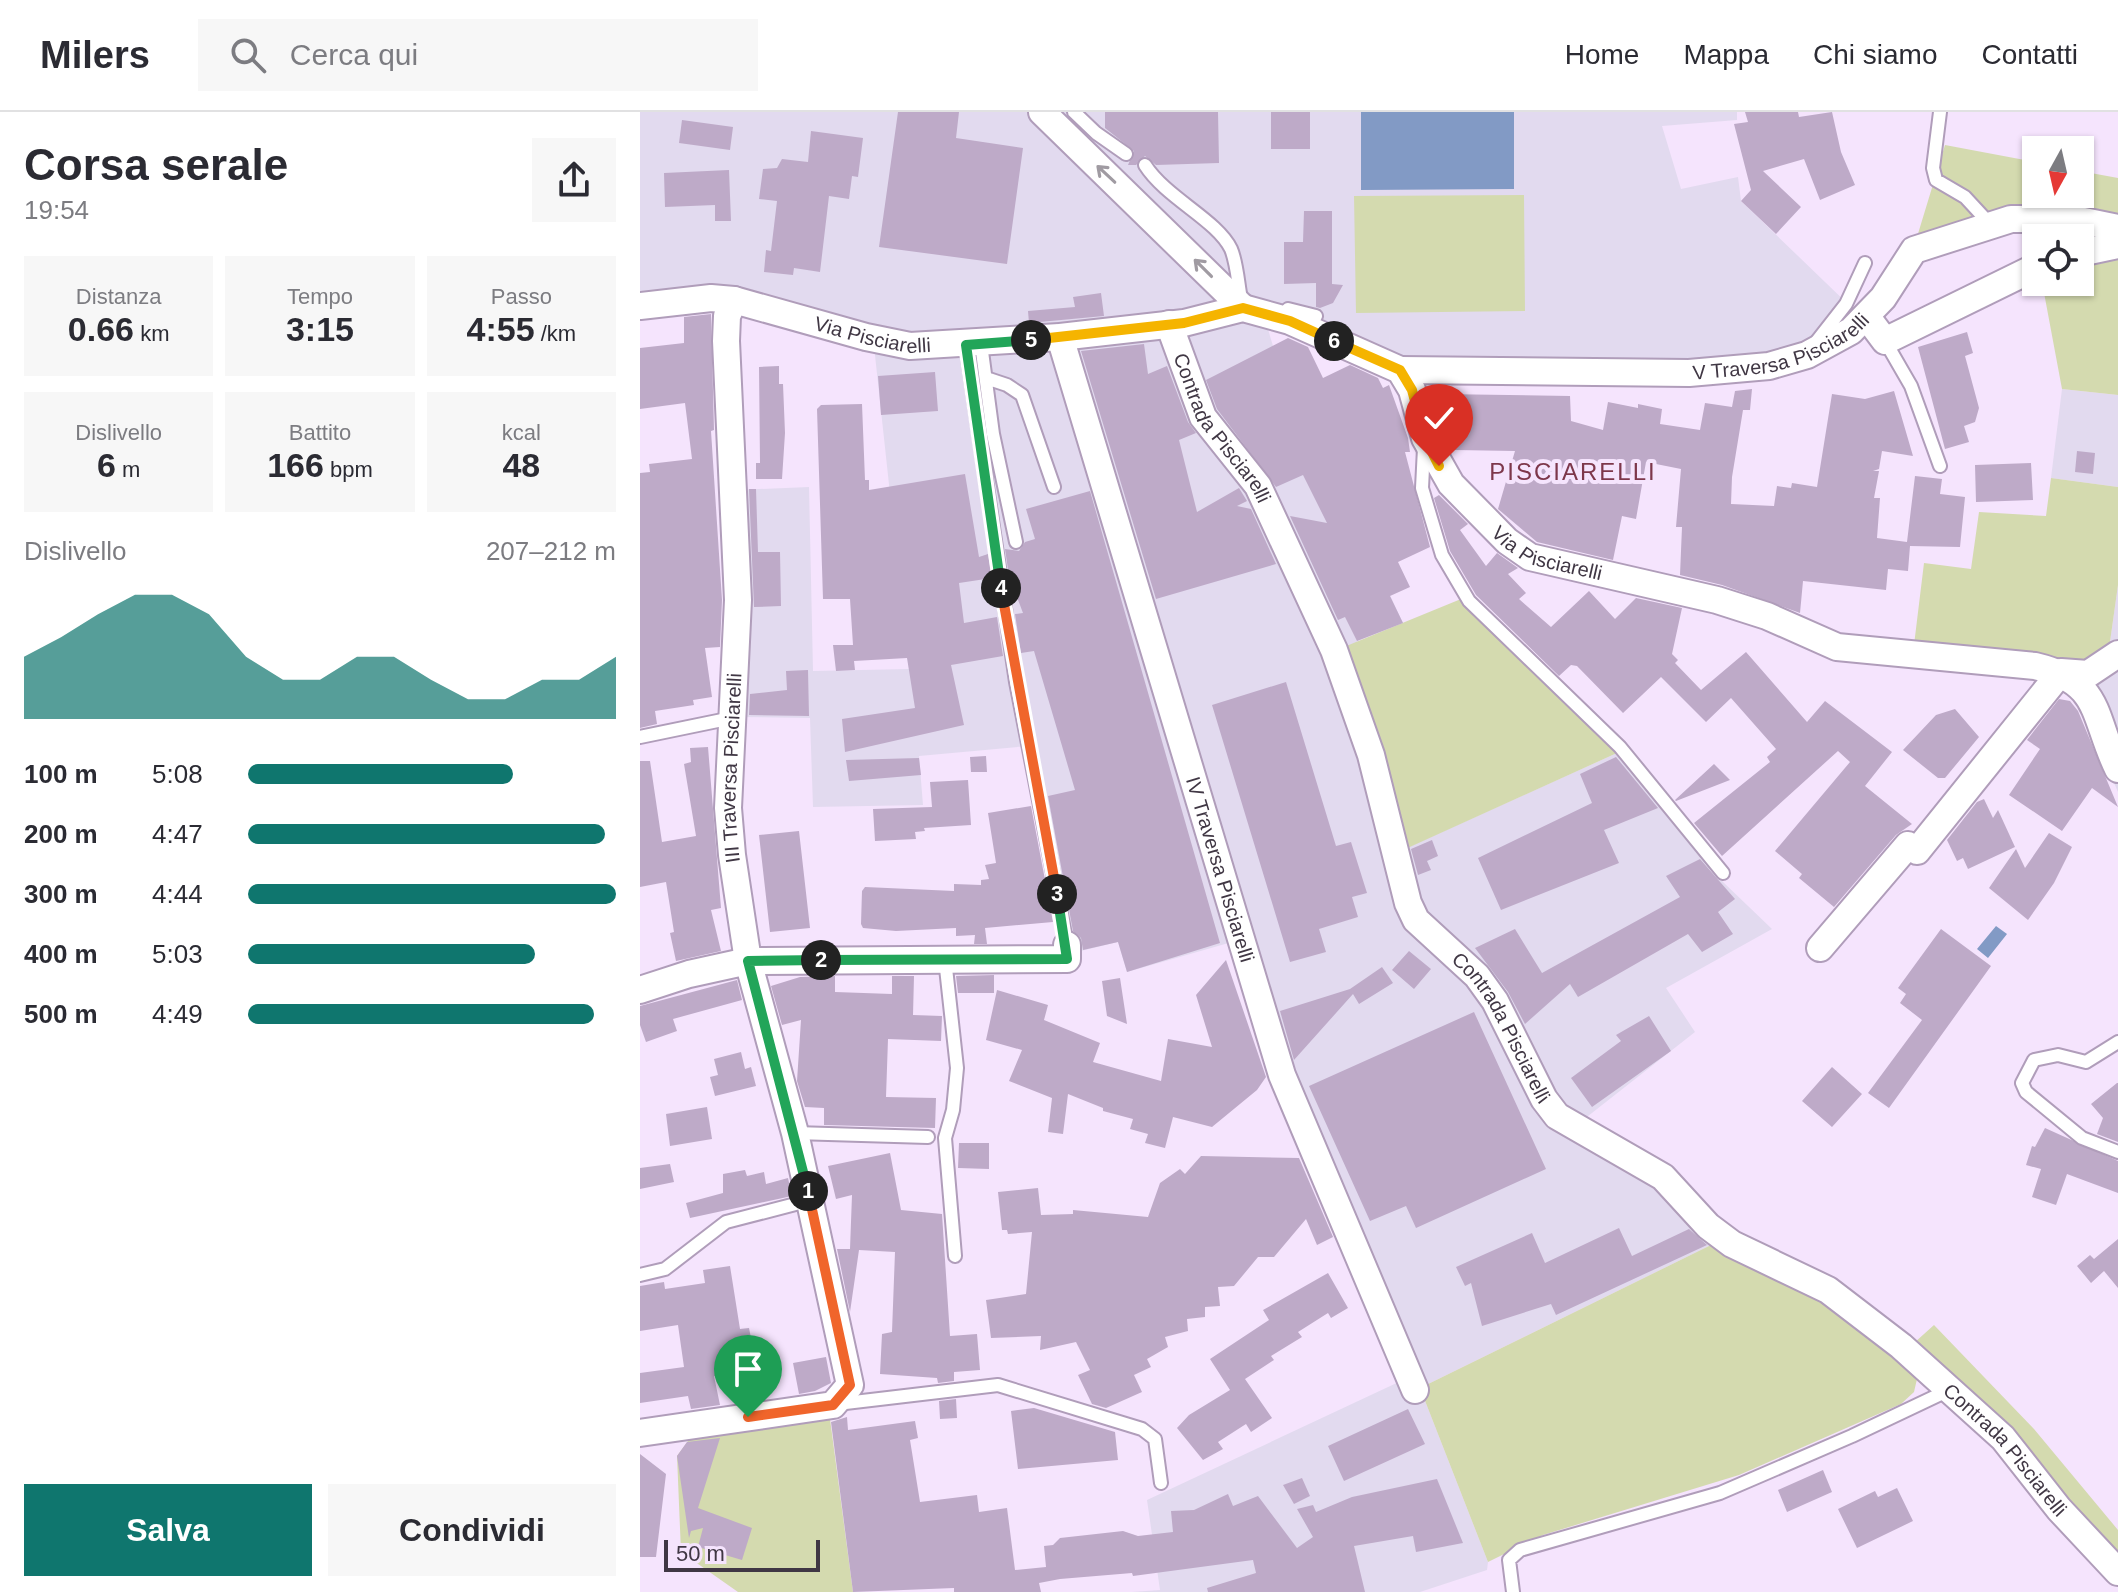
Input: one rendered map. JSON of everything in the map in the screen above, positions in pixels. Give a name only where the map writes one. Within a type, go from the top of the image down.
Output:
[{"type":"street","points":[[1042,112],[1243,308]]},
{"type":"street","name":"V Traversa Pisciarelli","points":[[1400,370],[1689,373],[1769,366],[1807,355],[1851,331],[1867,317],[1914,250],[1990,224],[2032,217],[2074,219],[2118,228]]},
{"type":"street","points":[[2094,250],[2118,245]]},
{"type":"street","points":[[1867,317],[1885,341],[2022,274]]},
{"type":"street","name":"Via Pisciarelli","points":[[640,306],[711,298],[734,300],[910,346],[1060,337],[1169,324],[1243,308],[1290,321],[1400,370],[1412,390],[1425,438],[1451,484],[1507,541],[1530,557],[1717,600],[1767,616],[1837,647],[2035,666],[2061,672]]},
{"type":"street","name":"III Traversa Pisciarelli","points":[[734,300],[727,316],[726,341],[738,600],[728,808],[748,961],[795,1133],[850,1370],[850,1385],[833,1405]]},
{"type":"street","name":"Contrada Pisciarelli","points":[[1169,324],[1203,417],[1258,486],[1334,650],[1371,755],[1408,903],[1416,920],[1477,976],[1495,1001],[1544,1099],[1557,1116],[1573,1127],[1663,1177],[1708,1226],[1732,1244],[1828,1290],[1901,1346],[2003,1438],[2059,1509],[2118,1572]]},
{"type":"street","name":"IV Traversa Pisciarelli","points":[[1060,337],[1282,1075],[1415,1390]]},
{"type":"street","points":[[2061,672],[2088,674],[2118,654]]},
{"type":"street","points":[[2061,672],[2078,683],[2090,698],[2118,769]]},
{"type":"street","points":[[1820,948],[1908,845],[1917,851],[2061,672]]},
{"type":"street","points":[[641,986],[748,961],[1067,959],[1067,945]]},
{"type":"street","points":[[640,1433],[833,1405]]},
{"type":"lane","points":[[1074,112],[1096,133],[1126,154]]},
{"type":"lane","points":[[1940,112],[1933,168],[1936,180],[1965,197],[1990,224]]},
{"type":"lane","points":[[1145,165],[1157,184],[1216,231],[1231,249],[1243,308],[1264,304],[1316,316]]},
{"type":"lane","points":[[1807,355],[1846,304],[1865,263]]},
{"type":"lane","points":[[1885,341],[1911,386],[1940,466]]},
{"type":"lane","points":[[973,344],[986,378],[1016,542]]},
{"type":"lane","points":[[973,344],[1013,666],[1067,945]]},
{"type":"lane","points":[[986,378],[1022,395],[1054,487]]},
{"type":"lane","points":[[1425,438],[1422,488],[1442,555],[1469,601],[1620,747],[1723,873]]},
{"type":"lane","points":[[640,737],[732,718]]},
{"type":"lane","points":[[945,959],[957,1068],[953,1110],[945,1138],[955,1256]]},
{"type":"lane","points":[[2118,1042],[2086,1062],[2058,1055],[2034,1060],[2022,1083],[2026,1092],[2082,1138],[2118,1152]]},
{"type":"lane","points":[[795,1133],[928,1137]]},
{"type":"lane","points":[[640,1275],[665,1269],[726,1222],[811,1200]]},
{"type":"lane","points":[[833,1405],[998,1385],[1142,1429],[1155,1439],[1161,1483]]},
{"type":"lane","points":[[1513,1592],[1509,1560],[1520,1550],[1720,1493],[1949,1390]]},
{"type":"shaded area","points":[[640,112],[1737,112],[1737,120],[1662,126],[1681,189],[1738,177],[1741,201],[1853,309],[1817,335],[1764,362],[1405,365],[1267,326],[1273,346],[1403,623],[1357,641],[1402,850],[1617,753],[1723,882],[1772,929],[1666,988],[1695,1032],[1569,1131],[1665,1192],[1711,1245],[1420,1388],[1488,1562],[1487,1570],[1420,1592],[1132,1592],[1160,1590],[1147,1500],[1403,1380],[1239,940],[1127,972],[1118,942],[1064,955],[1028,746],[919,756],[923,805],[813,807],[810,718],[738,717],[736,490],[809,487],[813,671],[909,669],[874,346],[725,299],[640,310]]},
{"type":"shaded area","points":[[2062,389],[2118,395],[2118,487],[2051,478]]},
{"type":"shaded area","points":[[2118,585],[2118,792],[2085,716],[2085,661],[2109,649]]},
{"type":"green space","points":[[1945,145],[2022,159],[2022,208],[2094,208],[2094,174],[2118,178],[2118,223],[2022,224],[2022,230],[1917,237]]},
{"type":"green space","points":[[1524,195],[1525,311],[1356,313],[1354,196]]},
{"type":"green space","points":[[2118,252],[2118,395],[2062,389],[2045,296],[2094,296],[2094,256]]},
{"type":"green space","points":[[2051,478],[2118,487],[2118,585],[2109,649],[2085,661],[1914,645],[1924,563],[1971,569],[1979,512],[2046,516]]},
{"type":"green space","points":[[1461,599],[1617,753],[1401,851],[1339,649]]},
{"type":"green space","points":[[1711,1245],[1832,1305],[1917,1379],[1914,1392],[1901,1404],[1739,1475],[1543,1535],[1488,1562],[1420,1388]]},
{"type":"green space","points":[[1934,1325],[2034,1429],[2118,1530],[2118,1559],[1914,1343]]},
{"type":"green space","points":[[830,1419],[853,1592],[738,1592],[681,1552],[677,1456],[688,1441],[700,1434]]},
{"type":"water","points":[[1361,112],[1514,112],[1514,189],[1361,190]]},
{"type":"water","points":[[1996,926],[2007,934],[1988,958],[1977,949]]},
{"type":"building","points":[[898,112],[959,112],[956,138],[1023,148],[1007,264],[879,247]]},
{"type":"building","points":[[1105,112],[1218,112],[1219,163],[1156,165],[1145,156],[1136,165],[1128,165],[1134,151],[1105,128]]},
{"type":"building","points":[[1271,112],[1310,112],[1310,149],[1271,149]]},
{"type":"building","points":[[1745,112],[1798,112],[1799,117],[1832,112],[1841,152],[1855,185],[1820,200],[1804,159],[1763,171],[1801,207],[1776,234],[1741,201],[1751,190],[1734,124],[1748,122]]},
{"type":"building","points":[[682,120],[733,127],[730,150],[679,143]]},
{"type":"building","points":[[811,131],[863,138],[858,177],[852,176],[849,199],[829,196],[820,272],[794,268],[793,275],[764,272],[766,250],[771,251],[777,201],[759,199],[763,169],[777,168],[782,159],[808,162]]},
{"type":"building","points":[[729,170],[731,221],[715,221],[715,205],[665,207],[664,173]]},
{"type":"building","points":[[1304,211],[1332,211],[1332,284],[1343,285],[1333,303],[1320,308],[1316,307],[1316,283],[1284,284],[1284,242],[1303,242]]},
{"type":"building","points":[[1101,293],[1104,316],[1029,323],[1028,311],[1075,307],[1073,297]]},
{"type":"building","points":[[711,314],[714,430],[711,431],[722,600],[720,647],[705,648],[712,697],[693,700],[694,705],[655,711],[657,724],[640,728],[640,473],[650,472],[649,464],[692,459],[685,403],[640,409],[640,348],[684,343],[684,317]]},
{"type":"building","points":[[1967,332],[1973,353],[1965,356],[1979,408],[1975,422],[1964,426],[1969,442],[1945,449],[1918,347]]},
{"type":"building","points":[[1288,338],[1308,347],[1323,378],[1350,365],[1378,378],[1383,388],[1389,385],[1408,438],[1410,452],[1405,452],[1430,547],[1398,562],[1410,587],[1390,596],[1403,623],[1357,641],[1345,617],[1338,620],[1290,516],[1327,523],[1303,475],[1276,487],[1217,409],[1206,380]]},
{"type":"building","points":[[1144,344],[1148,374],[1167,366],[1188,422],[1196,433],[1179,440],[1197,512],[1239,488],[1247,501],[1237,506],[1251,509],[1276,564],[1156,599],[1081,351]]},
{"type":"building","points":[[779,366],[785,433],[782,479],[756,479],[756,463],[760,463],[759,367]]},
{"type":"building","points":[[935,372],[938,411],[881,415],[878,376]]},
{"type":"building","points":[[1752,389],[1750,410],[1743,410],[1732,477],[1731,504],[1774,506],[1777,486],[1791,488],[1792,483],[1817,487],[1832,394],[1865,399],[1894,391],[1913,456],[1882,451],[1879,469],[1873,471],[1879,471],[1874,498],[1880,498],[1877,538],[1907,542],[1915,476],[1942,479],[1940,494],[1965,497],[1960,547],[1910,546],[1908,571],[1888,569],[1886,590],[1803,581],[1800,613],[1722,585],[1680,575],[1682,527],[1676,527],[1681,469],[1646,462],[1636,519],[1622,516],[1613,560],[1537,542],[1498,509],[1515,451],[1455,450],[1441,412],[1439,394],[1570,396],[1571,421],[1603,430],[1608,402],[1638,408],[1638,404],[1662,409],[1660,424],[1700,430],[1705,403],[1732,407],[1735,391]]},
{"type":"building","points":[[862,404],[865,480],[869,480],[869,490],[965,474],[979,557],[988,554],[992,578],[959,583],[964,623],[997,617],[1003,656],[951,665],[964,725],[845,752],[842,719],[915,708],[907,658],[854,661],[855,670],[836,671],[833,645],[853,645],[850,599],[823,599],[817,409],[821,405]]},
{"type":"building","points":[[2077,451],[2095,453],[2093,474],[2075,472]]},
{"type":"building","points":[[2031,463],[2033,500],[1976,502],[1975,465]]},
{"type":"building","points":[[749,489],[756,489],[758,552],[780,552],[781,606],[754,607]]},
{"type":"building","points":[[1090,491],[1220,943],[1127,972],[1118,942],[1083,950],[1081,938],[1073,931],[1048,796],[1075,790],[1034,651],[1021,653],[1015,614],[1023,613],[1009,576],[1005,549],[1019,551],[1025,542],[1035,539],[1026,509]]},
{"type":"building","points":[[1439,495],[1468,524],[1460,530],[1486,566],[1497,553],[1518,568],[1508,574],[1526,593],[1519,599],[1551,627],[1589,591],[1615,619],[1636,598],[1682,608],[1672,654],[1678,660],[1675,663],[1701,690],[1746,652],[1807,722],[1825,701],[1892,752],[1865,786],[1912,824],[1896,835],[1834,907],[1799,878],[1802,874],[1775,851],[1850,762],[1838,751],[1722,856],[1694,823],[1770,762],[1767,757],[1776,749],[1731,698],[1706,722],[1661,677],[1623,713],[1577,666],[1571,665],[1559,676],[1476,595],[1450,551],[1434,498]]},
{"type":"building","points":[[808,670],[809,716],[749,715],[750,694],[787,690],[786,671]]},
{"type":"building","points":[[1286,682],[1336,846],[1351,842],[1367,893],[1352,897],[1358,917],[1319,929],[1326,952],[1290,962],[1212,705]]},
{"type":"building","points":[[2059,699],[2070,701],[2078,711],[2118,807],[2092,788],[2062,831],[2009,795],[2040,749],[2027,740]]},
{"type":"building","points":[[1955,709],[1979,737],[1945,778],[1938,778],[1903,750],[1936,715]]},
{"type":"building","points":[[708,747],[721,908],[711,910],[721,951],[676,961],[670,933],[674,932],[666,882],[640,887],[640,761],[650,761],[662,842],[696,836],[684,764],[691,762],[690,748]]},
{"type":"building","points":[[986,756],[987,772],[971,772],[970,757]]},
{"type":"building","points":[[1616,757],[1658,808],[1604,830],[1619,863],[1501,910],[1478,858],[1592,803],[1580,774]]},
{"type":"building","points":[[919,758],[921,775],[849,781],[846,760]]},
{"type":"building","points":[[1714,764],[1730,780],[1675,800]]},
{"type":"building","points":[[968,780],[971,825],[924,828],[925,831],[915,832],[916,839],[875,841],[873,809],[932,807],[930,782]]},
{"type":"building","points":[[1984,799],[1993,818],[1998,810],[2015,847],[1968,869],[1963,858],[1957,861],[1947,840],[1977,802]]},
{"type":"building","points":[[1031,806],[1053,922],[985,928],[987,944],[974,944],[975,935],[956,936],[956,928],[896,931],[863,928],[862,891],[865,887],[954,891],[954,884],[981,885],[981,880],[989,879],[985,865],[996,863],[988,813]]},
{"type":"building","points":[[799,831],[810,928],[770,932],[759,835]]},
{"type":"building","points":[[2049,833],[2072,847],[2054,883],[2028,920],[1989,888],[2016,849],[2025,868]]},
{"type":"building","points":[[1432,840],[1438,856],[1427,861],[1431,870],[1418,875],[1411,849]]},
{"type":"building","points":[[1700,859],[1735,899],[1718,912],[1733,934],[1702,952],[1688,934],[1578,997],[1570,984],[1525,1024],[1508,992],[1475,948],[1515,929],[1542,973],[1680,897],[1666,876]]},
{"type":"building","points":[[1941,929],[1991,966],[1889,1108],[1868,1093],[1922,1020],[1900,1003],[1906,994],[1898,988]]},
{"type":"building","points":[[1409,951],[1431,969],[1414,989],[1392,970]]},
{"type":"building","points":[[1226,960],[1266,1077],[1257,1090],[1212,1127],[1173,1117],[1165,1148],[1145,1143],[1148,1134],[1130,1129],[1133,1119],[1103,1111],[1103,1108],[1068,1094],[1063,1134],[1048,1132],[1052,1098],[1009,1081],[1022,1050],[986,1040],[997,990],[1048,1005],[1044,1020],[1100,1043],[1093,1062],[1161,1081],[1168,1039],[1212,1047],[1196,995]]},
{"type":"building","points":[[1382,967],[1393,983],[1359,1004],[1353,994],[1294,1060],[1280,1011],[1350,989]]},
{"type":"building","points":[[994,975],[994,993],[958,993],[956,976]]},
{"type":"building","points":[[835,976],[835,992],[892,994],[892,976],[914,976],[913,1015],[942,1016],[941,1041],[888,1039],[886,1097],[936,1098],[935,1128],[824,1125],[824,1108],[805,1107],[797,1081],[801,1020],[782,1025],[771,986],[800,977]]},
{"type":"building","points":[[1120,978],[1127,1024],[1107,1016],[1102,981]]},
{"type":"building","points":[[737,980],[742,1000],[673,1019],[677,1031],[646,1042],[640,1025],[640,1006]]},
{"type":"building","points":[[1474,1012],[1546,1169],[1416,1228],[1406,1206],[1370,1221],[1309,1086]]},
{"type":"building","points":[[1649,1016],[1671,1051],[1592,1107],[1571,1078],[1621,1041],[1616,1035]]},
{"type":"building","points":[[741,1052],[745,1069],[751,1067],[756,1086],[715,1096],[710,1077],[718,1075],[714,1059]]},
{"type":"building","points":[[1832,1067],[1862,1094],[1832,1127],[1802,1101]]},
{"type":"building","points":[[2117,1083],[2118,1142],[2097,1134],[2103,1118],[2091,1104]]},
{"type":"building","points":[[707,1107],[712,1139],[670,1146],[666,1114]]},
{"type":"building","points":[[2045,1128],[2118,1161],[2118,1193],[2067,1174],[2056,1205],[2032,1197],[2041,1169],[2026,1165],[2032,1146],[2035,1147]]},
{"type":"building","points":[[959,1143],[989,1143],[989,1169],[958,1168]]},
{"type":"building","points":[[890,1153],[901,1210],[942,1214],[950,1336],[977,1334],[980,1370],[954,1372],[954,1381],[938,1383],[937,1378],[880,1374],[882,1334],[892,1332],[895,1252],[859,1250],[850,1312],[837,1249],[850,1249],[852,1195],[836,1199],[828,1166]]},
{"type":"building","points":[[1201,1156],[1299,1158],[1333,1237],[1317,1245],[1306,1219],[1274,1257],[1258,1257],[1234,1286],[1218,1287],[1220,1306],[1205,1307],[1205,1317],[1187,1319],[1188,1331],[1165,1337],[1168,1347],[1147,1359],[1151,1367],[1134,1375],[1142,1392],[1106,1408],[1092,1404],[1078,1375],[1090,1370],[1076,1342],[1040,1350],[1041,1336],[991,1338],[986,1300],[1026,1294],[1032,1232],[1008,1234],[1007,1230],[1002,1230],[998,1192],[1038,1188],[1041,1215],[1073,1214],[1073,1210],[1148,1217],[1160,1183],[1180,1169],[1185,1174]]},
{"type":"building","points":[[670,1164],[674,1182],[640,1189],[640,1168]]},
{"type":"building","points":[[745,1170],[747,1176],[764,1172],[766,1184],[788,1178],[792,1196],[690,1218],[686,1203],[723,1193],[723,1174]]},
{"type":"building","points":[[1619,1228],[1632,1256],[1689,1229],[1707,1245],[1556,1315],[1551,1304],[1482,1326],[1471,1283],[1465,1286],[1456,1267],[1532,1233],[1545,1263]]},
{"type":"building","points":[[2118,1239],[2118,1288],[2104,1271],[2091,1283],[2077,1266],[2090,1255],[2094,1259]]},
{"type":"building","points":[[730,1266],[740,1329],[749,1328],[753,1348],[744,1350],[747,1363],[737,1365],[739,1372],[714,1376],[720,1405],[691,1409],[688,1396],[640,1403],[640,1373],[684,1367],[678,1325],[640,1331],[640,1286],[664,1282],[665,1289],[705,1283],[703,1270]]},
{"type":"building","points":[[1328,1273],[1348,1308],[1331,1318],[1328,1313],[1298,1332],[1302,1337],[1271,1356],[1274,1360],[1245,1379],[1272,1418],[1251,1432],[1246,1424],[1218,1442],[1223,1449],[1203,1460],[1177,1428],[1189,1415],[1230,1390],[1210,1359],[1269,1320],[1263,1310]]},
{"type":"building","points":[[826,1357],[831,1383],[799,1394],[793,1363]]},
{"type":"building","points":[[956,1399],[957,1418],[940,1419],[939,1401]]},
{"type":"building","points":[[1034,1408],[1115,1432],[1118,1460],[1018,1469],[1011,1411]]},
{"type":"building","points":[[1408,1409],[1425,1444],[1344,1481],[1328,1446]]},
{"type":"building","points":[[847,1417],[848,1430],[915,1421],[918,1438],[910,1440],[920,1502],[977,1495],[979,1512],[1007,1508],[1015,1570],[1046,1567],[1044,1546],[1053,1545],[1060,1538],[1123,1531],[1138,1536],[1173,1532],[1171,1511],[1194,1510],[1228,1494],[1233,1506],[1258,1496],[1297,1548],[1313,1537],[1297,1509],[1313,1505],[1316,1512],[1352,1497],[1437,1479],[1463,1543],[1416,1552],[1413,1536],[1354,1546],[1365,1592],[1208,1592],[1207,1588],[1256,1573],[1253,1560],[1133,1576],[1132,1573],[1060,1579],[1039,1583],[1041,1592],[954,1592],[954,1588],[853,1592],[831,1422]]},
{"type":"building","points":[[720,1438],[698,1508],[752,1528],[742,1560],[698,1547],[703,1528],[691,1531],[689,1538],[677,1456],[687,1442]]},
{"type":"building","points":[[640,1454],[666,1474],[656,1557],[640,1557]]},
{"type":"building","points":[[1823,1470],[1832,1492],[1787,1512],[1778,1490]]},
{"type":"building","points":[[1302,1478],[1310,1496],[1294,1504],[1283,1485]]},
{"type":"building","points":[[1897,1488],[1913,1521],[1857,1548],[1838,1509],[1875,1491],[1878,1497]]},
{"type":"district","name":"PISCIARELLI","points":[[1573,472]]},
{"type":"route","points":[[748,1417],[833,1405],[844,1396],[850,1385],[850,1370],[795,1133],[748,961],[1067,959],[1067,945],[1016,682],[966,363],[966,345],[1184,323],[1243,308],[1290,321],[1400,370],[1412,390],[1425,438],[1439,466]]}]
